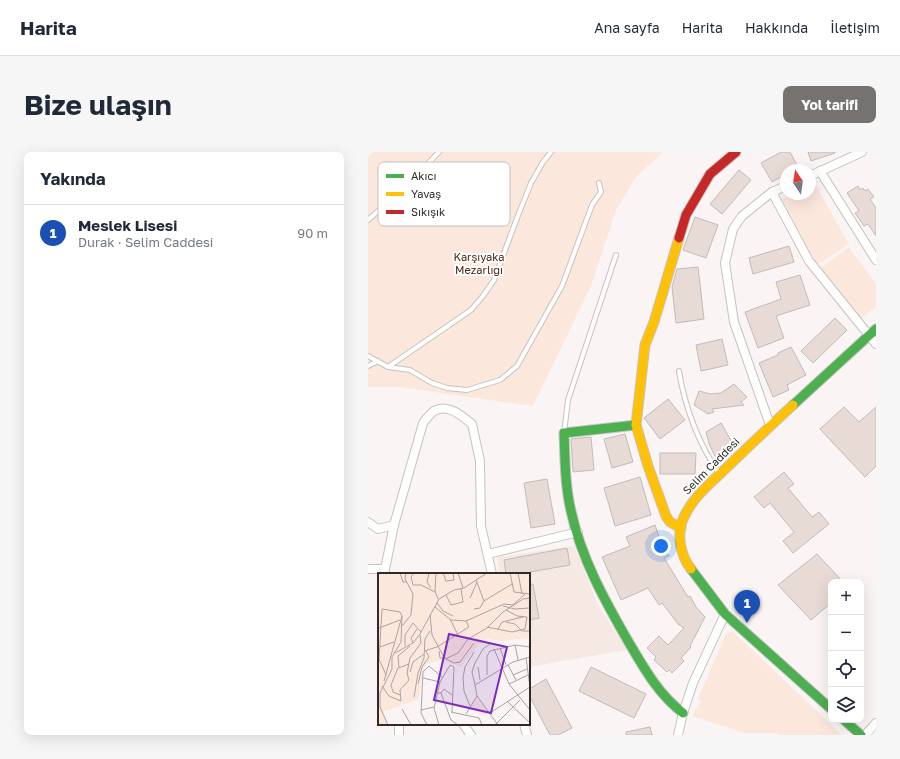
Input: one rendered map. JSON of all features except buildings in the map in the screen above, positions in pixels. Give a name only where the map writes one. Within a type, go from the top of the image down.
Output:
[{"type":"street","points":[[680,528],[670,522],[666,516],[648,466],[636,424],[645,345],[656,315],[686,215],[710,174],[736,152]]},
{"type":"street","points":[[816,173],[862,152]]},
{"type":"street","points":[[820,171],[876,260]]},
{"type":"street","points":[[770,425],[734,322],[725,263],[733,229],[742,216],[772,192],[780,189]]},
{"type":"street","points":[[772,192],[809,261],[876,344]]},
{"type":"street","name":"Selim Caddesi","points":[[828,706],[725,614],[689,567],[682,553],[680,528],[692,500],[770,425],[876,330]]},
{"type":"street","points":[[368,569],[384,571],[394,525],[423,423],[435,411],[447,408],[459,414],[472,424],[480,461],[481,526],[492,573]]},
{"type":"street","points":[[636,424],[564,433],[568,491],[572,513],[588,564],[606,603],[654,682],[673,706],[683,713]]},
{"type":"street","points":[[368,522],[378,529],[394,525]]},
{"type":"street","points":[[488,554],[578,532]]},
{"type":"street","points":[[678,735],[683,713],[693,683],[725,614]]},
{"type":"street","points":[[847,723],[861,735]]},
{"type":"street","points":[[865,735],[876,723]]},
{"type":"street","points":[[465,725],[472,735]]},
{"type":"street","points":[[524,725],[527,735]]},
{"type":"lane","points":[[429,162],[439,152]]},
{"type":"lane","points":[[388,367],[471,310],[482,296],[494,280],[531,183],[543,162],[551,152]]},
{"type":"lane","points":[[368,356],[388,367],[410,370],[432,383],[447,388],[467,390],[500,380],[517,366],[562,286],[592,205],[602,192],[599,183]]},
{"type":"lane","points":[[368,220],[378,211]]},
{"type":"lane","points":[[564,433],[568,400],[616,255]]},
{"type":"lane","points":[[368,366],[378,362]]},
{"type":"lane","points":[[679,371],[690,418],[704,449],[720,474]]},
{"type":"shaded area","points":[[574,546],[598,605],[627,650],[530,667],[530,573],[499,573],[497,557]]},
{"type":"green space","name":"Karşıyaka Mezarlığı","points":[[368,152],[663,152],[636,177],[616,210],[591,286],[533,406],[399,387],[368,387]]},
{"type":"green space","points":[[816,186],[849,244],[817,265],[783,200],[816,200]]},
{"type":"green space","points":[[849,247],[876,284],[876,307],[859,320],[821,268]]},
{"type":"green space","points":[[732,631],[842,735],[779,735],[776,733],[744,733],[692,716],[701,701],[698,699],[726,634]]},
{"type":"traffic: fast","points":[[793,405],[876,329]]},
{"type":"traffic: fast","points":[[636,425],[564,433],[569,502],[575,528],[587,562],[611,610],[652,680],[666,698],[683,713]]},
{"type":"traffic: fast","points":[[691,569],[725,614],[828,706]]},
{"type":"traffic: fast","points":[[847,723],[861,735]]},
{"type":"traffic: slow","points":[[679,238],[654,322],[645,345],[636,425],[648,466],[666,516],[670,522],[681,528]]},
{"type":"traffic: slow","points":[[691,569],[684,557],[680,544],[680,530],[687,510],[705,488],[793,405]]},
{"type":"traffic: jam","points":[[679,238],[686,215],[710,174],[736,152]]},
{"type":"place","name":"Meslek Lisesi","points":[[747,623]]}]
